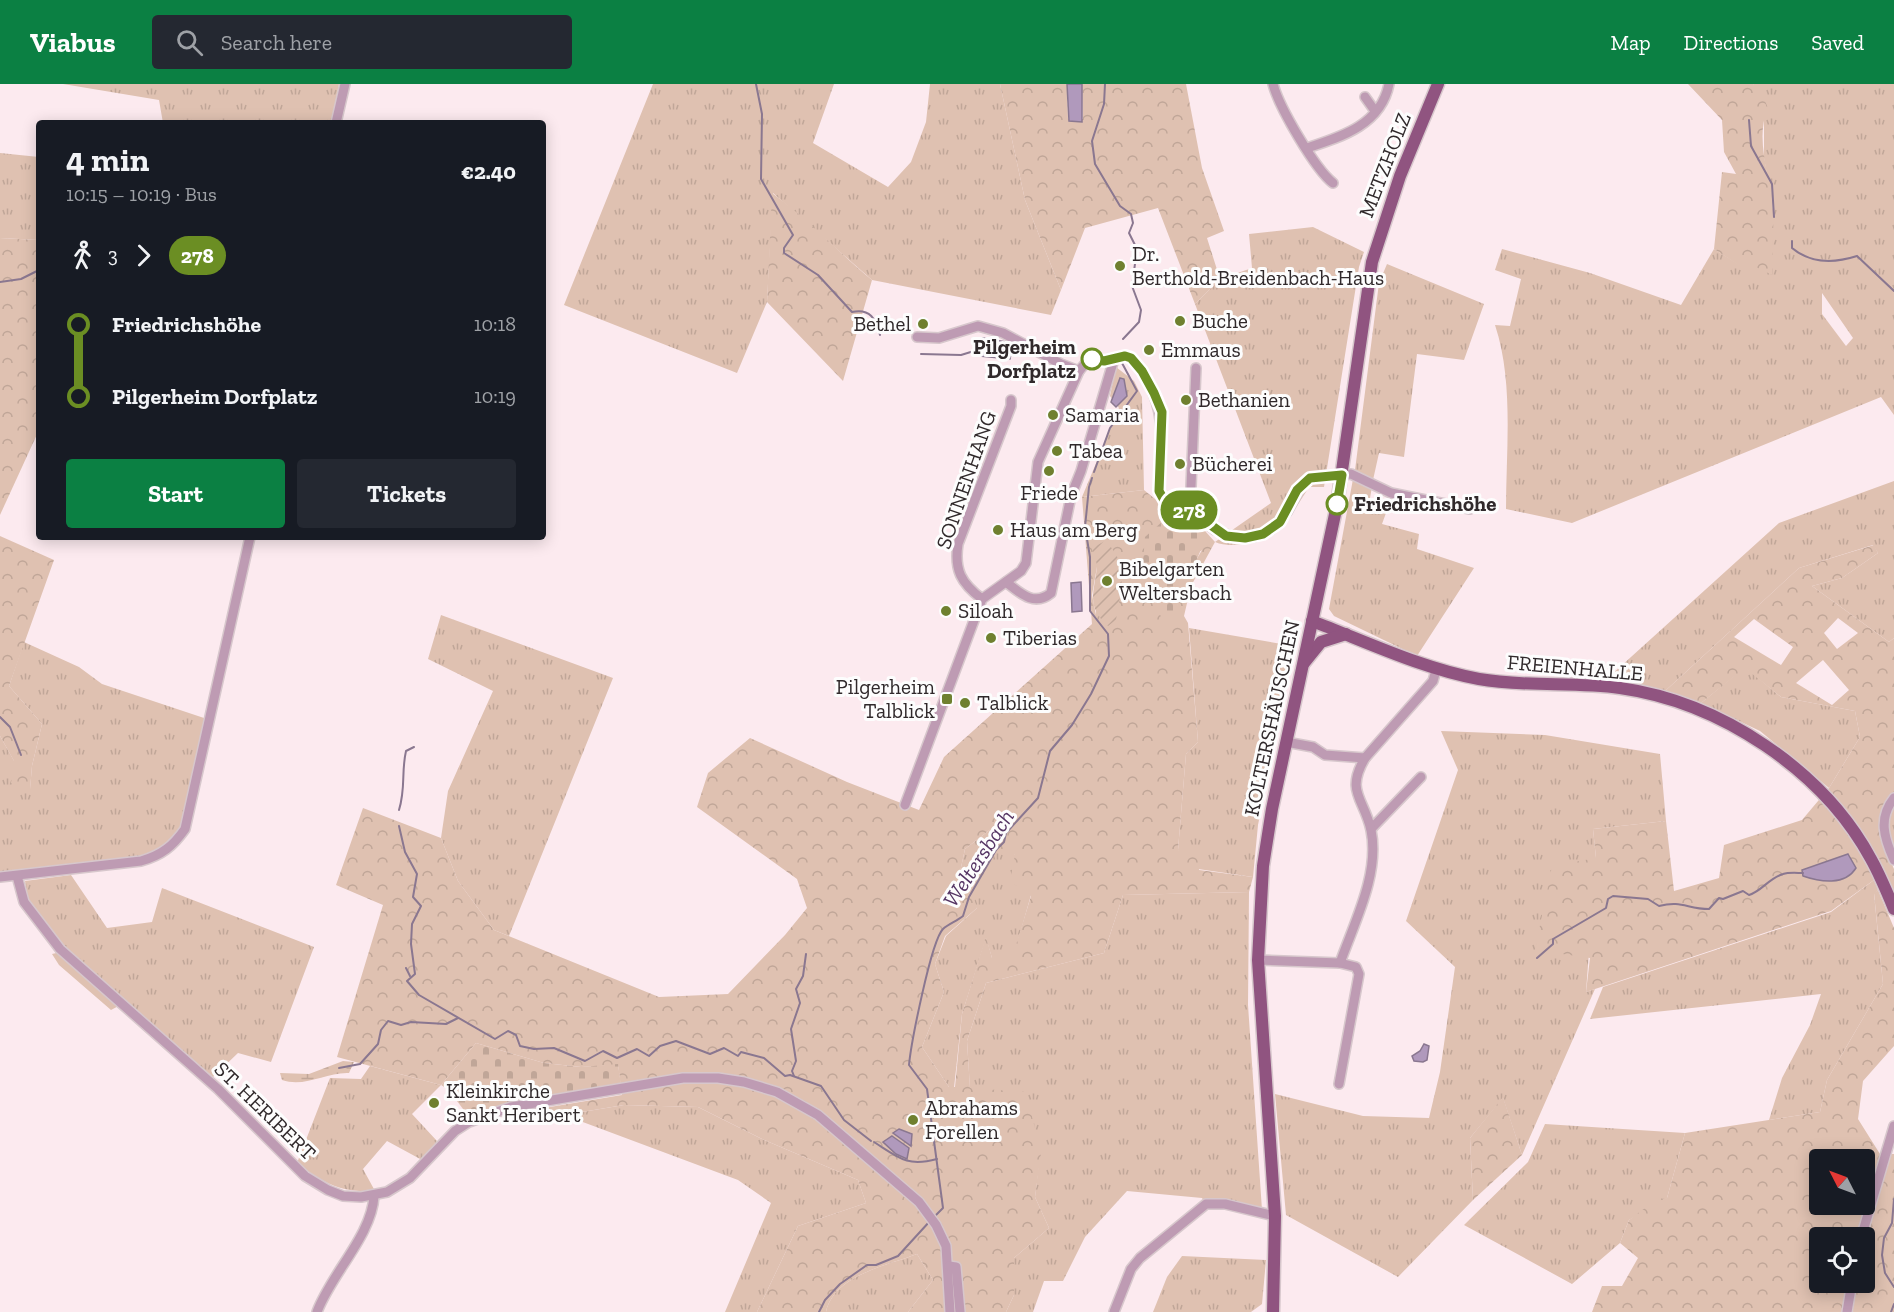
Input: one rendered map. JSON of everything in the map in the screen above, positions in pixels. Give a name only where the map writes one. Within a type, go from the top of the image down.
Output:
[{"type":"main road","name":"METZHOLZ","points":[[1341,481],[1372,262],[1400,176],[1438,84]]},
{"type":"main road","name":"KOLTERSHÄUSCHEN","points":[[1272,1312],[1275,1216],[1260,1020],[1258,960],[1263,866],[1286,742],[1341,481]]},
{"type":"main road","name":"FREIENHALLE","points":[[1312,621],[1436,670],[1483,680],[1622,688],[1658,696],[1728,722],[1774,751],[1821,794],[1871,858],[1894,909]]},
{"type":"main road","points":[[1303,664],[1321,642],[1346,633]]},
{"type":"street","points":[[337,120],[345,84]]},
{"type":"street","name":"METZHOLZ","points":[[1273,84],[1284,110],[1307,148],[1325,177],[1334,183]]},
{"type":"street","name":"METZHOLZ","points":[[1307,148],[1363,126],[1386,94],[1389,84]]},
{"type":"street","name":"METZHOLZ","points":[[1365,97],[1375,111]]},
{"type":"street","points":[[917,338],[939,338],[978,326],[1003,333],[1079,371]]},
{"type":"street","points":[[905,805],[982,599],[1021,571],[1026,563],[1038,462],[1079,371],[1089,359],[1114,359],[1125,356],[1131,358],[1142,371],[1162,412],[1159,491],[1165,502],[1190,510],[1226,536],[1254,537],[1272,529],[1280,522],[1297,490],[1310,478],[1341,481],[1359,476],[1391,493],[1470,509]]},
{"type":"street","points":[[1006,582],[1025,598],[1036,600],[1051,594],[1066,511],[1114,359]]},
{"type":"street","points":[[1190,510],[1196,368]]},
{"type":"street","name":"SONNENHANG","points":[[982,599],[962,581],[957,570],[957,553],[1011,406],[1011,400]]},
{"type":"street","points":[[0,877],[141,861],[159,855],[175,843],[185,829],[249,540]]},
{"type":"street","points":[[1340,963],[1373,858],[1371,829],[1354,784],[1357,771],[1365,758],[1433,681],[1436,670]]},
{"type":"street","points":[[1286,742],[1313,747],[1325,755],[1365,758]]},
{"type":"street","points":[[1371,829],[1421,777]]},
{"type":"street","points":[[1894,798],[1886,810],[1884,830],[1894,860]]},
{"type":"street","name":"ST. HERIBERT","points":[[17,876],[24,902],[60,949],[218,1089],[305,1176],[343,1196],[374,1196],[404,1182],[443,1141],[469,1122],[491,1112],[542,1101],[683,1078],[718,1078],[761,1087],[801,1104],[835,1128],[919,1202],[929,1214],[946,1246],[948,1266]]},
{"type":"street","points":[[1258,960],[1340,963],[1356,967],[1359,974],[1339,1084]]},
{"type":"street","points":[[1864,1227],[1894,1126]]},
{"type":"street","points":[[317,1312],[335,1275],[370,1216],[374,1196]]},
{"type":"street","points":[[1114,1312],[1131,1269],[1140,1257],[1206,1204],[1226,1204],[1275,1216]]},
{"type":"street","points":[[950,1312],[948,1266],[956,1267],[960,1312]]},
{"type":"street","points":[[1847,1312],[1850,1293]]},
{"type":"green space","points":[[63,84],[339,84],[332,120],[162,120],[159,100]]},
{"type":"green space","points":[[653,84],[834,84],[813,143],[888,187],[911,162],[926,122],[930,84],[1000,84],[1025,200],[1061,290],[1051,315],[872,280],[773,193],[767,302],[737,373],[564,305]]},
{"type":"green space","points":[[1000,84],[1067,84],[1068,119],[1083,119],[1082,84],[1186,84],[1202,168],[1224,231],[1207,238],[1220,279],[1195,304],[1158,208],[1085,228],[1061,290],[1025,200]]},
{"type":"green space","points":[[1688,84],[1754,84],[1753,87],[1762,94],[1768,108],[1764,120],[1763,146],[1773,210],[1772,275],[1744,261],[1743,268],[1714,249],[1722,172],[1736,174],[1724,152],[1722,120]]},
{"type":"green space","points":[[1754,84],[1894,84],[1894,415],[1881,397],[1572,523],[1506,509],[1507,393],[1501,347],[1495,325],[1510,326],[1521,279],[1495,270],[1502,249],[1590,273],[1681,305],[1714,249],[1743,267],[1743,261],[1773,208],[1764,158],[1764,116],[1752,87]],"holes":[[[1822,293],[1853,338],[1846,346],[1822,314]]]},
{"type":"green space","points":[[0,153],[36,157],[36,240],[0,238]]},
{"type":"green space","points":[[772,193],[872,280],[843,381],[767,302]]},
{"type":"green space","points":[[1313,227],[1364,252],[1359,267],[1324,487],[1309,487],[1290,516],[1265,538],[1243,544],[1229,545],[1215,542],[1271,503],[1195,304],[1220,279],[1252,268],[1249,234]]},
{"type":"green space","points":[[0,238],[36,240],[36,437],[0,515]]},
{"type":"green space","points":[[1387,264],[1484,304],[1464,360],[1417,354],[1404,457],[1379,453],[1373,480],[1355,470],[1379,283]]},
{"type":"green space","points":[[1116,367],[1134,381],[1142,397],[1144,490],[1082,497],[1119,408],[1110,396]]},
{"type":"green space","points":[[1353,479],[1372,487],[1370,498],[1386,513],[1382,524],[1419,534],[1417,549],[1474,568],[1417,656],[1334,616],[1329,609]]},
{"type":"green space","points":[[1894,481],[1894,638],[1889,642],[1812,586],[1842,578],[1878,553],[1873,545],[1799,568],[1664,692],[1610,676],[1779,523]]},
{"type":"green space","points":[[1144,490],[1165,507],[1196,521],[1215,542],[1191,586],[1184,616],[1188,623],[1198,742],[1186,754],[1178,850],[1198,853],[1199,870],[1253,877],[1249,892],[1123,895],[1104,953],[986,983],[967,1041],[970,1088],[1026,1092],[1041,1153],[1035,1197],[1049,1228],[1014,1258],[1014,1295],[1006,1312],[908,1312],[933,1280],[917,1254],[877,1268],[850,1281],[831,1299],[826,1312],[757,1312],[798,1226],[866,1203],[858,1180],[762,1139],[698,1107],[624,1105],[564,1115],[545,1110],[544,1108],[622,1095],[618,1065],[581,1067],[544,1063],[476,1043],[441,1085],[337,1057],[383,905],[336,885],[363,808],[441,838],[458,881],[494,930],[659,997],[728,994],[785,935],[807,908],[797,879],[697,807],[708,773],[750,738],[847,782],[919,810],[944,757],[1092,624],[1082,497]],"holes":[[[1202,550],[1186,577],[1176,609],[1156,604],[1154,584]],[[1097,567],[1096,615],[1092,595]],[[996,825],[993,846],[1015,855],[1010,881],[1031,896],[1012,958],[992,958],[986,936],[962,1014],[955,1087],[949,1087],[922,1047],[944,992],[935,964],[945,936],[977,908],[971,889],[955,895],[965,849]]]},
{"type":"green space","points":[[1172,513],[1189,519],[1206,534],[1183,589],[1176,612],[1175,625],[1161,617],[1156,605],[1154,584],[1143,562],[1145,537]]},
{"type":"green space","points":[[0,536],[54,560],[9,686],[42,724],[32,766],[30,790],[11,783],[14,761],[0,736]]},
{"type":"green space","name":"Bibelgarten Weltersbach","points":[[1105,541],[1118,558],[1122,578],[1116,620],[1108,626],[1097,612],[1093,599],[1097,567],[1092,548]]},
{"type":"green space","points":[[1874,545],[1878,553],[1842,578],[1812,586],[1889,642],[1894,638],[1894,807],[1879,834],[1894,869],[1894,893],[1882,869],[1874,880],[1831,911],[1586,992],[1590,958],[1535,950],[1552,866],[1596,858],[1593,829],[1666,821],[1674,891],[1719,878],[1724,845],[1802,820],[1829,788],[1860,737],[1855,711],[1781,697],[1745,668],[1701,703],[1664,692],[1799,568]],"holes":[[[1838,618],[1858,633],[1837,649],[1824,633]],[[1754,619],[1793,647],[1781,665],[1734,637]],[[1823,660],[1849,690],[1832,705],[1796,683]]]},
{"type":"green space","points":[[441,615],[613,678],[509,936],[494,930],[458,881],[441,838],[448,791],[493,691],[428,659]]},
{"type":"green space","points":[[1189,628],[1293,646],[1258,825],[1253,877],[1198,869],[1178,850],[1186,754],[1198,742]]},
{"type":"green space","points":[[24,642],[79,667],[102,684],[207,719],[194,789],[188,807],[182,824],[163,849],[141,857],[0,872],[0,736],[30,789],[32,766],[42,724],[9,686]]},
{"type":"green space","points":[[1745,667],[1781,697],[1855,711],[1860,737],[1829,788],[1760,731],[1701,703]]},
{"type":"green space","points":[[1441,731],[1545,735],[1660,754],[1666,821],[1593,829],[1596,858],[1586,992],[1595,989],[1522,1155],[1503,1098],[1470,1138],[1473,1200],[1398,1277],[1286,1215],[1275,1094],[1363,1116],[1429,1118],[1440,1072],[1455,967],[1406,921],[1458,770]]},
{"type":"green space","points":[[1894,807],[1894,849],[1887,819]]},
{"type":"green space","points":[[996,825],[1015,855],[1031,895],[1013,958],[992,958],[986,938],[962,1014],[954,1088],[949,1087],[922,1047],[944,992],[935,964],[946,936],[977,908],[955,895],[965,849]]},
{"type":"green space","points":[[71,875],[107,928],[152,922],[162,888],[314,947],[271,1062],[238,1053],[213,1077],[126,1002],[111,1010],[59,965],[52,954],[69,950],[48,929],[28,901],[25,881]]},
{"type":"green space","points":[[1874,880],[1878,890],[1874,894],[1883,984],[1827,1080],[1820,1112],[1769,1120],[1782,1078],[1810,1025],[1821,994],[1590,1019],[1603,987],[1831,912]]},
{"type":"green space","points":[[1878,890],[1894,928],[1894,1046],[1863,1081],[1858,1119],[1880,1154],[1894,1154],[1894,1312],[1592,1312],[1602,1286],[1622,1286],[1638,1258],[1620,1243],[1629,1220],[1657,1199],[1667,1198],[1685,1133],[1820,1112],[1827,1080],[1883,984],[1874,893]]},
{"type":"green space","points":[[1249,892],[1248,1005],[1262,1210],[1205,1203],[1202,1198],[1127,1191],[1085,1237],[1063,1281],[1044,1281],[1033,1312],[1006,1312],[1014,1295],[1014,1258],[1049,1228],[1035,1197],[1040,1153],[970,1089],[967,1041],[986,983],[1104,953],[1123,895]]},
{"type":"green space","points":[[476,1043],[544,1063],[581,1067],[618,1064],[621,1085],[469,1117],[457,1101],[459,1096],[441,1085]]},
{"type":"green space","points":[[343,1061],[354,1062],[349,1073],[291,1082],[282,1080],[280,1073],[309,1074]]},
{"type":"green space","points":[[370,1066],[441,1085],[412,1114],[437,1141],[422,1160],[387,1141],[363,1169],[375,1191],[352,1190],[324,1181],[297,1163],[330,1078],[361,1079]]},
{"type":"green space","points":[[1503,1097],[1522,1155],[1473,1200],[1470,1138]]},
{"type":"green space","points":[[624,1105],[698,1107],[762,1139],[858,1180],[866,1203],[798,1226],[757,1312],[725,1312],[771,1203],[738,1180],[564,1115]]},
{"type":"green space","points":[[1545,1124],[1685,1133],[1667,1198],[1629,1220],[1620,1243],[1572,1284],[1464,1225],[1528,1162]]},
{"type":"green space","points":[[917,1254],[933,1280],[908,1312],[826,1312],[831,1299],[850,1281],[877,1268]]},
{"type":"green space","points":[[1182,1256],[1266,1260],[1262,1304],[1251,1312],[1153,1312],[1167,1277]]},
{"type":"shaded area","points":[[1067,84],[1082,84],[1082,122],[1069,121]]},
{"type":"shaded area","points":[[983,338],[1013,343],[1010,359],[975,354],[974,346]]},
{"type":"shaded area","points":[[1120,378],[1124,379],[1127,396],[1116,407],[1111,402]]},
{"type":"shaded area","points":[[1081,582],[1082,611],[1072,612],[1071,583]]},
{"type":"shaded area","points":[[1848,854],[1856,868],[1845,878],[1824,881],[1803,876],[1802,870]]},
{"type":"shaded area","points":[[1424,1044],[1429,1046],[1427,1060],[1414,1061],[1412,1056],[1420,1051]]},
{"type":"shaded area","points":[[899,1129],[912,1134],[911,1146],[893,1133]]},
{"type":"shaded area","points":[[892,1136],[909,1148],[907,1159],[896,1154],[883,1142]]},
{"type":"waterway","points":[[756,84],[762,114],[761,179],[793,235],[784,248],[784,253],[818,275],[852,312],[868,313],[880,335]]},
{"type":"waterway","name":"Weltersbach","points":[[1105,84],[1104,104],[1092,141],[1095,164],[1120,206],[1131,214],[1133,223],[1129,233],[1137,249],[1132,286],[1141,310],[1139,322],[1123,339]]},
{"type":"waterway","points":[[1749,120],[1751,146],[1772,184],[1774,217]]},
{"type":"waterway","points":[[1792,241],[1792,248],[1799,253],[1823,261],[1857,256],[1894,291]]},
{"type":"waterway","points":[[0,282],[21,279],[36,272]]},
{"type":"waterway","points":[[921,354],[961,355],[974,351]]},
{"type":"waterway","name":"Weltersbach","points":[[1094,472],[1110,428],[1137,391],[1122,363]]},
{"type":"waterway","name":"Weltersbach","points":[[934,1217],[943,1208],[927,1089],[909,1065],[917,1016],[938,937],[945,927],[963,916],[969,897],[996,850],[1004,842],[1006,833],[1038,798],[1050,751],[1072,725],[1091,694],[1109,656],[1108,634],[1090,611],[1090,557],[1085,527],[1092,478]]},
{"type":"waterway","points":[[0,717],[10,727],[21,755]]},
{"type":"waterway","points":[[399,810],[406,751],[414,747]]},
{"type":"waterway","points":[[399,826],[405,852],[417,874],[413,897],[421,906],[412,924],[411,944],[415,974],[407,981],[419,995],[495,1039],[508,1031],[516,1035],[520,1046],[534,1049],[554,1048],[585,1061],[603,1051],[617,1058],[637,1049],[649,1056],[660,1046],[676,1041],[710,1054],[724,1048],[738,1056],[741,1052],[764,1058],[785,1076],[790,1075],[821,1086],[844,1120],[871,1141]]},
{"type":"waterway","points":[[1537,958],[1553,944],[1553,939],[1606,908],[1608,899],[1613,896],[1648,899],[1659,906],[1679,904],[1709,909],[1719,898],[1723,899],[1743,891],[1749,895],[1778,876],[1803,873]]},
{"type":"waterway","points":[[794,1076],[792,1071],[796,1061],[791,1029],[800,1003],[796,989],[803,976],[806,954]]},
{"type":"waterway","points":[[406,968],[410,976]]},
{"type":"waterway","points":[[339,1068],[360,1064],[378,1044],[381,1030],[388,1021],[401,1025],[411,1022],[446,1024],[458,1018]]},
{"type":"waterway","points":[[874,1142],[904,1160],[918,1162],[937,1159]]},
{"type":"waterway","points":[[1894,1199],[1892,1223],[1884,1238],[1882,1255],[1885,1273],[1894,1287]]},
{"type":"waterway","name":"Weltersbach","points":[[819,1312],[825,1300],[840,1284],[867,1265],[876,1265],[898,1256],[930,1221]]},
{"type":"waterway","points":[[1891,1312],[1894,1304]]},
{"type":"bus line","name":"278","points":[[1092,359],[1104,361],[1125,356],[1131,358],[1142,371],[1159,402],[1162,412],[1159,491],[1165,502],[1190,510],[1215,530],[1236,538],[1254,537],[1272,529],[1287,512],[1297,490],[1310,478],[1342,475],[1337,504]]},
{"type":"place","name":"Dr. Berthold-Breidenbach-Haus","points":[[1120,266]]},
{"type":"place","name":"Buche","points":[[1180,321]]},
{"type":"place","name":"Bethel","points":[[923,324]]},
{"type":"place","name":"Emmaus","points":[[1149,350]]},
{"type":"place","name":"Pilgerheim Dorfplatz","points":[[1092,359]]},
{"type":"place","name":"Bethanien","points":[[1186,400]]},
{"type":"place","name":"Samaria","points":[[1053,415]]},
{"type":"place","name":"Tabea","points":[[1057,451]]},
{"type":"place","name":"Bücherei","points":[[1180,464]]},
{"type":"place","name":"Friede","points":[[1049,471]]},
{"type":"place","name":"Friedrichshöhe","points":[[1337,504]]},
{"type":"place","name":"Haus am Berg","points":[[998,530]]},
{"type":"place","name":"Bibelgarten Weltersbach","points":[[1107,581]]},
{"type":"place","name":"Siloah","points":[[946,611]]},
{"type":"place","name":"Tiberias","points":[[991,638]]},
{"type":"place","name":"Pilgerheim Talblick","points":[[947,699]]},
{"type":"place","name":"Talblick","points":[[965,703]]},
{"type":"place","name":"Kleinkirche Sankt Heribert","points":[[434,1103]]},
{"type":"place","name":"Abrahams Forellen","points":[[913,1120]]}]
